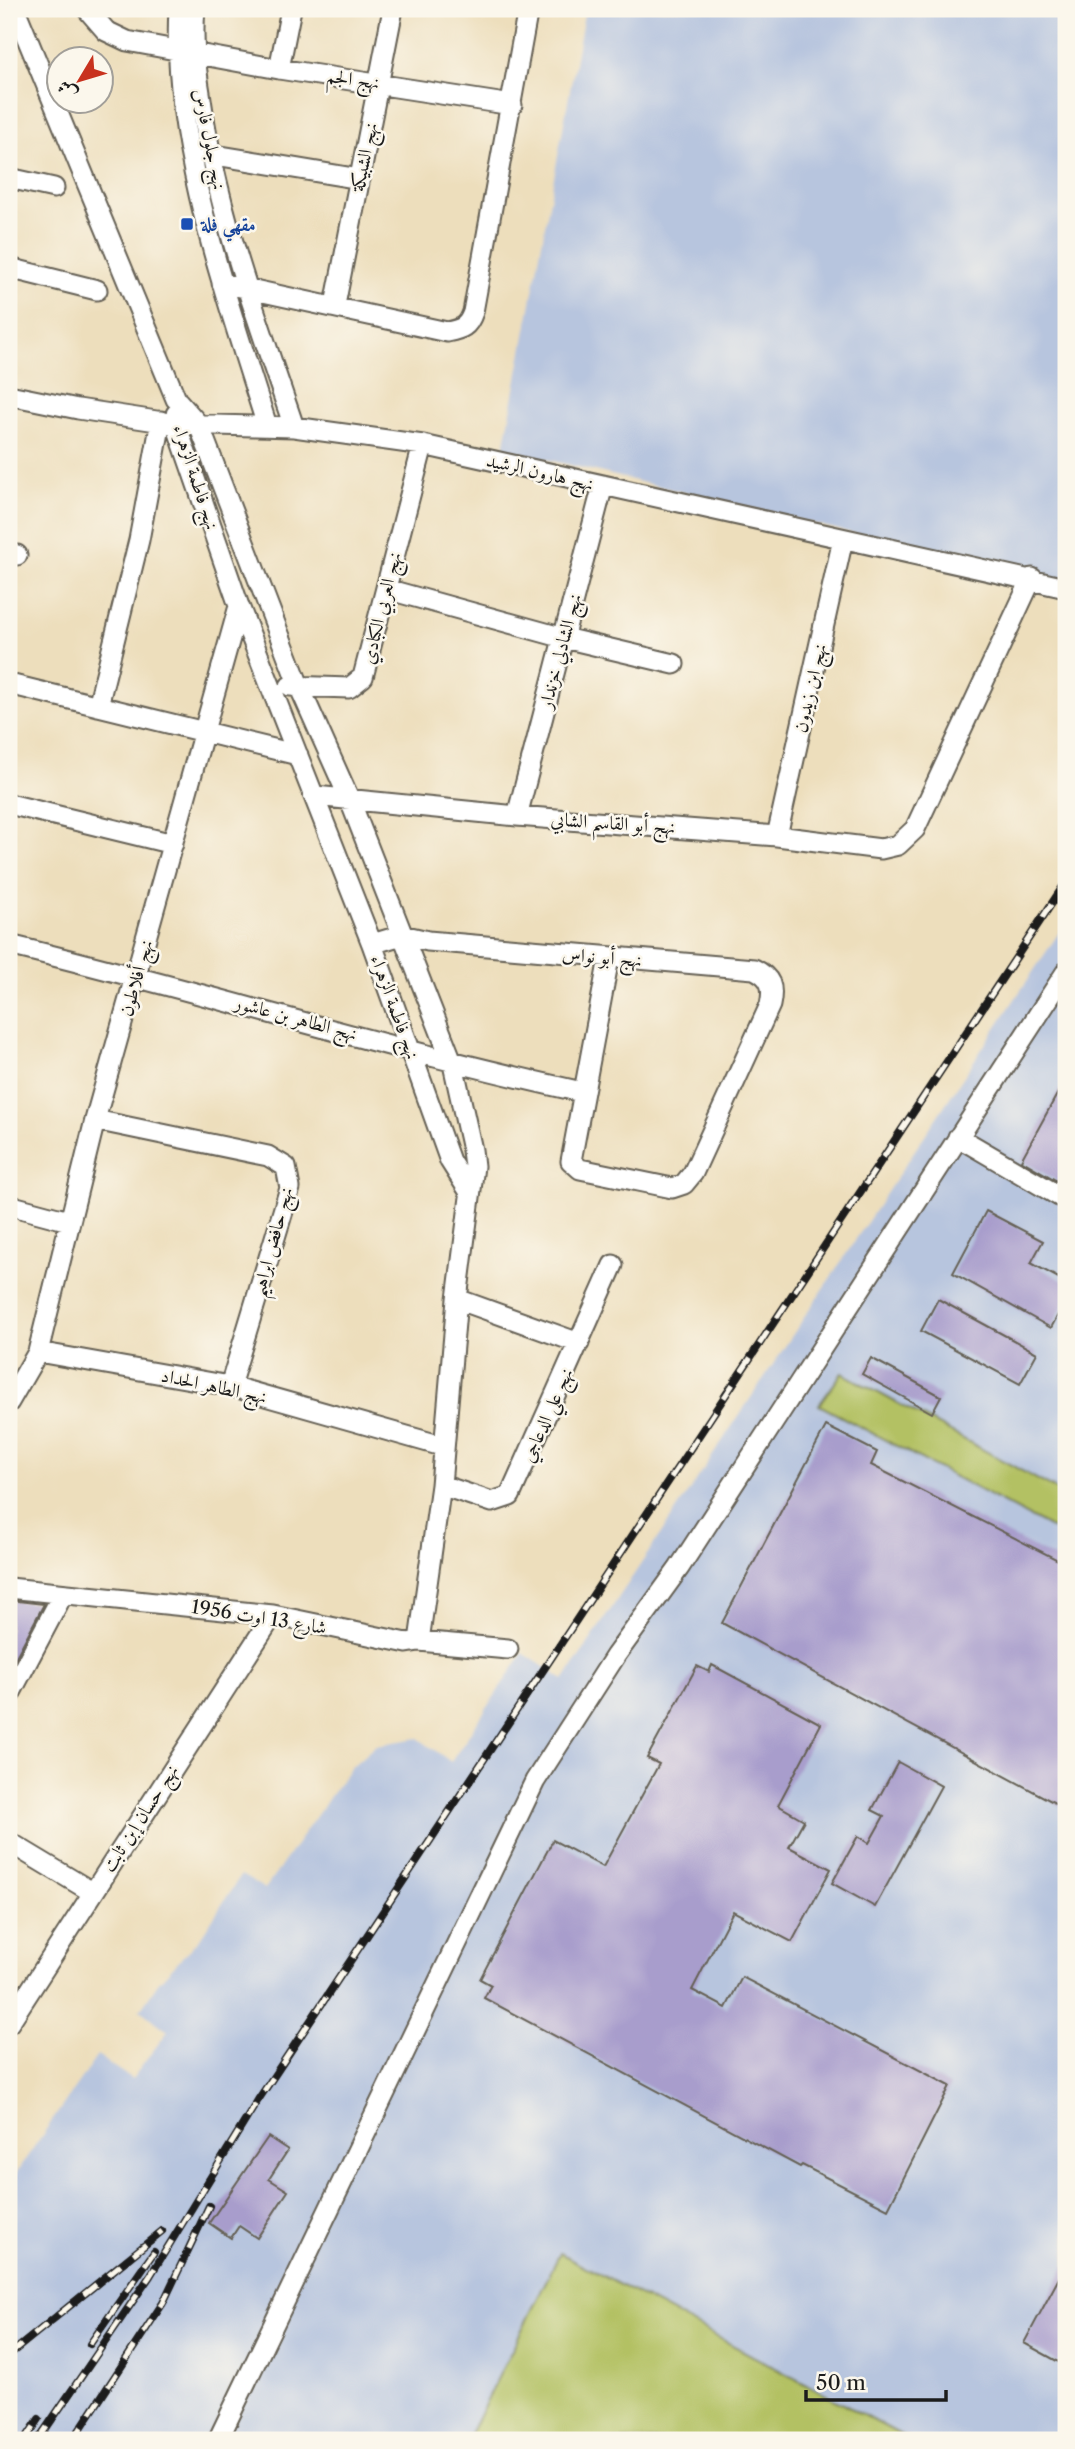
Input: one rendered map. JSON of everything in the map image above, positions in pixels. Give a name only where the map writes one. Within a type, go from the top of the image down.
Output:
[{"type":"street","points":[[15,9],[176,399]]},
{"type":"street","name":"نهج الجم","points":[[88,9],[106,31],[127,41],[279,69],[512,105]]},
{"type":"street","name":"نهج جلول فارس","points":[[179,9],[209,154],[247,287],[294,427]]},
{"type":"street","name":"نهج جلول فارس","points":[[195,9],[186,51],[195,177],[222,283],[267,426]]},
{"type":"street","points":[[279,69],[291,9]]},
{"type":"street","name":"نهج الشبيكة","points":[[335,305],[393,9]]},
{"type":"street","points":[[222,283],[335,305],[447,332],[462,329],[470,322],[528,9]]},
{"type":"street","points":[[209,154],[360,179]]},
{"type":"street","points":[[9,178],[54,188]]},
{"type":"street","points":[[9,268],[97,289]]},
{"type":"street","name":"نهج هارون الرشيد","points":[[9,395],[78,410],[169,423],[294,427],[423,445],[1032,578],[1066,588]]},
{"type":"street","name":"نهج فاطمة الزهراء","points":[[176,399],[169,423],[372,944],[450,1161],[469,1191]]},
{"type":"street","name":"نهج فاطمة الزهراء","points":[[176,399],[199,425],[299,686],[349,799],[453,1064],[473,1158],[442,1446],[441,1485],[419,1641]]},
{"type":"street","points":[[98,706],[169,423]]},
{"type":"street","name":"نهج العربي الكبادي","points":[[272,684],[349,688],[363,677],[423,445]]},
{"type":"street","name":"نهج الشادلي خزندار","points":[[517,816],[603,485]]},
{"type":"street","name":"نهج ابن زيدون","points":[[777,836],[844,539]]},
{"type":"street","name":"نهج أبو القاسم الشابي","points":[[315,796],[517,816],[777,836],[881,849],[898,845],[909,839],[1032,578]]},
{"type":"street","points":[[386,589],[564,638],[674,664]]},
{"type":"street","name":"نهج أفلاطون","points":[[38,1352],[95,1120],[239,606]]},
{"type":"street","points":[[9,684],[203,734],[298,755]]},
{"type":"street","points":[[9,804],[173,844]]},
{"type":"street","points":[[372,944],[402,935]]},
{"type":"street","name":"نهج أبو نواس","points":[[402,935],[428,941],[754,970],[766,975],[771,983],[770,1005],[693,1174],[684,1184],[672,1188],[580,1169],[571,1161],[582,1092]]},
{"type":"street","points":[[382,971],[412,960],[428,941]]},
{"type":"street","name":"نهج الطاهر بن عاشور","points":[[9,945],[379,1040],[412,1053],[453,1064],[582,1092]]},
{"type":"street","points":[[582,1092],[609,958]]},
{"type":"street","points":[[218,2440],[545,1764],[616,1655],[679,1568],[1066,972]]},
{"type":"street","name":"نهج حافض ابراهيم","points":[[95,1120],[268,1156],[286,1167],[290,1188],[230,1386]]},
{"type":"street","points":[[958,1137],[1066,1200]]},
{"type":"street","points":[[9,1205],[69,1221]]},
{"type":"street","name":"نهج علي الدعاجي","points":[[441,1485],[492,1502],[510,1496],[613,1265]]},
{"type":"street","points":[[457,1298],[579,1343]]},
{"type":"street","points":[[9,1402],[38,1352]]},
{"type":"street","name":"نهج الطاهر الحداد","points":[[38,1352],[230,1386],[442,1446]]},
{"type":"street","name":"شارع 13 اوت 1956","points":[[9,1588],[273,1615],[407,1643],[419,1641],[508,1649]]},
{"type":"street","points":[[9,1696],[63,1594]]},
{"type":"street","name":"نهج حسان إبن ثابت","points":[[9,2022],[273,1615]]},
{"type":"street","points":[[9,1842],[92,1892]]},
{"type":"shaded area","points":[[585,9],[1066,9],[1066,585],[504,449]]},
{"type":"shaded area","points":[[1066,922],[1066,2440],[9,2440],[9,2183],[97,2056],[132,2079],[168,2031],[140,2010],[158,1983],[201,1937],[241,1875],[265,1889],[350,1768],[376,1745],[418,1738],[451,1762],[523,1653],[564,1680]]},
{"type":"green space","points":[[842,1373],[1066,1495],[1066,1536],[819,1405]]},
{"type":"green space","points":[[560,2253],[882,2425],[910,2440],[467,2440]]},
{"type":"building","points":[[1066,1078],[1066,1186],[1021,1160]]},
{"type":"building","points":[[986,1211],[1043,1241],[1031,1263],[1066,1282],[1066,1300],[1051,1328],[953,1273]]},
{"type":"building","points":[[938,1299],[1037,1353],[1020,1384],[921,1331]]},
{"type":"building","points":[[871,1358],[941,1396],[932,1413],[862,1374]]},
{"type":"building","points":[[826,1426],[877,1452],[871,1465],[1066,1564],[1066,1809],[722,1623]]},
{"type":"building","points":[[9,1600],[44,1604],[9,1670]]},
{"type":"building","points":[[712,1665],[821,1724],[778,1805],[804,1820],[789,1847],[831,1869],[792,1942],[733,1911],[692,1990],[726,2008],[742,1977],[950,2086],[888,2209],[802,2165],[800,2167],[484,1998],[491,1985],[480,1979],[553,1840],[603,1867],[659,1764],[647,1758],[697,1666],[709,1672]]},
{"type":"building","points":[[898,1762],[941,1786],[875,1907],[832,1883],[858,1836],[869,1843],[884,1816],[872,1810]]},
{"type":"building","points":[[268,2137],[288,2150],[269,2179],[288,2191],[257,2238],[239,2226],[231,2238],[209,2223]]},
{"type":"building","points":[[1066,2265],[1066,2366],[1024,2343]]},
{"type":"railway","points":[[38,2440],[150,2276],[258,2100],[1066,882]]},
{"type":"railway","points":[[73,2440],[163,2303],[209,2206]]},
{"type":"railway","points":[[9,2355],[162,2231]]},
{"type":"railway","points":[[90,2344],[154,2252]]},
{"type":"railway","points":[[25,2440],[39,2419]]},
{"type":"place","name":"مقهي فلة","points":[[187,224]]}]
